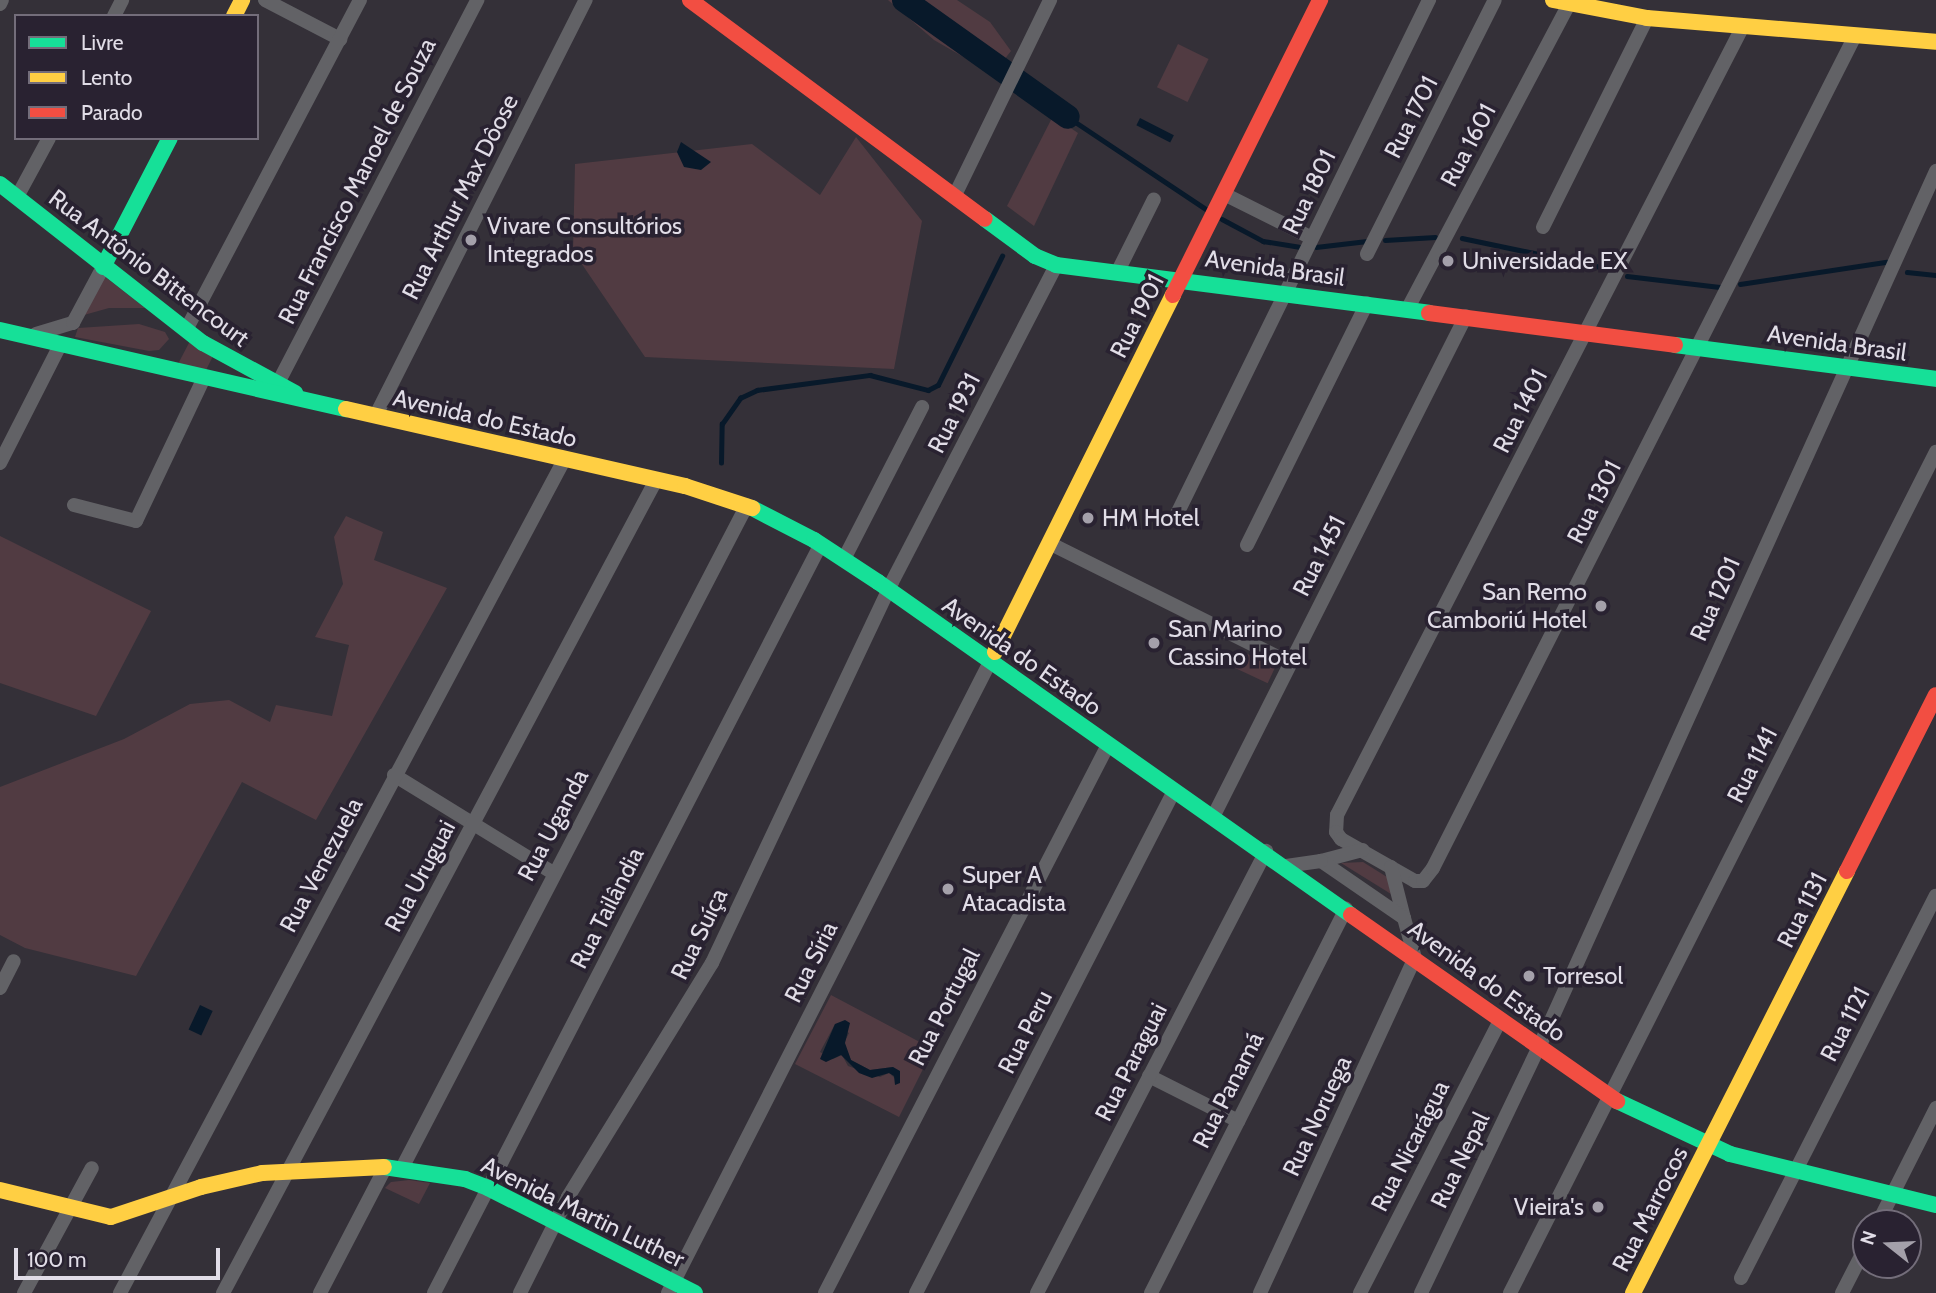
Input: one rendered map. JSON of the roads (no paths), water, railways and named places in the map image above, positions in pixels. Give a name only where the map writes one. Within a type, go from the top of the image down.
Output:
[{"type":"main road","name":"Avenida Brasil","points":[[690,0],[1035,256],[1056,265],[1182,278],[1936,379]]},
{"type":"main road","name":"Rua 1901","points":[[992,657],[1320,0]]},
{"type":"main road","points":[[1561,2],[1647,18],[1936,41]]},
{"type":"main road","points":[[103,267],[169,140]]},
{"type":"main road","name":"Rua Antônio Bittencourt","points":[[0,184],[186,330],[225,357],[312,401]]},
{"type":"main road","name":"Avenida do Estado","points":[[0,330],[656,480],[747,505],[821,544],[890,586],[992,657],[1108,745],[1266,851],[1609,1098],[1708,1145],[1794,1172],[1936,1205]]},
{"type":"main road","name":"Rua 1131","points":[[1708,1145],[1936,695]]},
{"type":"main road","name":"Rua Marrocos","points":[[1633,1293],[1708,1145]]},
{"type":"main road","name":"Avenida Martin Luther","points":[[0,1190],[69,1210],[111,1217],[234,1178],[289,1170],[394,1167],[465,1179],[488,1188],[555,1222],[671,1288],[695,1293]]},
{"type":"street","points":[[265,0],[340,39]]},
{"type":"street","points":[[186,330],[360,0]]},
{"type":"street","name":"Rua Francisco Manoel de Souza","points":[[278,383],[477,0]]},
{"type":"street","name":"Rua Arthur Max Dôose","points":[[376,415],[586,0]]},
{"type":"street","points":[[955,195],[1051,0]]},
{"type":"street","name":"Rua 1801","points":[[1175,516],[1429,0]]},
{"type":"street","name":"Rua 1701","points":[[1367,254],[1494,0]]},
{"type":"street","name":"Rua 1601","points":[[1408,308],[1561,2]]},
{"type":"street","points":[[1543,227],[1647,18]]},
{"type":"street","name":"Rua 1401","points":[[1337,815],[1743,26]]},
{"type":"street","name":"Rua 1301","points":[[1337,815],[1336,832],[1341,839],[1415,881],[1427,878],[1699,348],[1855,36]]},
{"type":"street","points":[[17,197],[48,140]]},
{"type":"street","name":"Rua 1201","points":[[1539,1047],[1844,367],[1936,171]]},
{"type":"street","points":[[1224,194],[1312,238]]},
{"type":"street","points":[[1118,271],[1154,199]]},
{"type":"street","name":"Rua 1931","points":[[890,586],[1056,265]]},
{"type":"street","points":[[24,336],[55,332],[73,323],[103,267]]},
{"type":"street","points":[[1247,545],[1367,303]]},
{"type":"street","name":"Rua 1451","points":[[1213,817],[1466,316]]},
{"type":"street","points":[[0,463],[60,345]]},
{"type":"street","points":[[74,505],[136,521],[204,378]]},
{"type":"street","points":[[844,559],[922,407]]},
{"type":"street","name":"Rua 1141","points":[[1510,1293],[1936,452]]},
{"type":"street","name":"Rua Venezuela","points":[[120,1293],[564,460]]},
{"type":"street","name":"Rua Uruguai","points":[[223,1293],[656,480]]},
{"type":"street","name":"Rua Uganda","points":[[320,1293],[394,1167],[554,873],[747,505]]},
{"type":"street","points":[[1049,543],[1290,663]]},
{"type":"street","name":"Rua Tailândia","points":[[434,1293],[821,544]]},
{"type":"street","name":"Rua Suíça","points":[[520,1293],[555,1222],[712,963],[890,586]]},
{"type":"street","name":"Rua Síria","points":[[671,1288],[992,657]]},
{"type":"street","name":"Rua Portugal","points":[[825,1293],[1108,745]]},
{"type":"street","points":[[394,775],[554,873]]},
{"type":"street","name":"Rua Peru","points":[[916,1293],[1174,791]]},
{"type":"street","points":[[1286,866],[1321,861],[1363,850]]},
{"type":"street","name":"Rua Paraguai","points":[[1037,1293],[1266,851]]},
{"type":"street","points":[[1321,861],[1404,918]]},
{"type":"street","points":[[1391,867],[1415,958]]},
{"type":"street","name":"Rua 1121","points":[[1741,1278],[1936,896]]},
{"type":"street","name":"Rua Panamá","points":[[1151,1293],[1346,909]]},
{"type":"street","name":"Rua Noruega","points":[[1260,1293],[1415,958]]},
{"type":"street","points":[[0,988],[15,961]]},
{"type":"street","name":"Rua Nicarágua","points":[[1360,1293],[1501,1020]]},
{"type":"street","name":"Rua Nepal","points":[[1421,1293],[1539,1047]]},
{"type":"street","points":[[1149,1076],[1238,1121]]},
{"type":"street","points":[[1885,1209],[1936,1108]]},
{"type":"street","points":[[24,1293],[92,1168]]},
{"type":"street","points":[[1842,1293],[1852,1273]]},
{"type":"water","points":[[1140,118],[1174,135],[1170,142],[1136,125]]},
{"type":"water","points":[[681,142],[711,162],[701,170],[684,167],[677,152]]},
{"type":"water","points":[[200,1005],[213,1011],[201,1035],[189,1029]]},
{"type":"water","points":[[845,1020],[850,1023],[845,1043],[851,1060],[870,1070],[893,1067],[900,1071],[900,1083],[895,1085],[894,1076],[889,1073],[872,1078],[859,1073],[841,1055],[826,1062],[820,1059],[835,1024]]},
{"type":"waterway","points":[[904,0],[1068,117]]},
{"type":"waterway","points":[[1068,117],[1206,209]]},
{"type":"waterway","points":[[1222,219],[1263,241],[1299,247]]},
{"type":"waterway","points":[[1385,240],[1435,237]]},
{"type":"waterway","points":[[1462,238],[1610,269]]},
{"type":"waterway","points":[[1316,247],[1367,241]]},
{"type":"waterway","points":[[721,463],[722,424],[740,398],[757,390],[870,375],[928,390],[938,385],[1002,256]]},
{"type":"waterway","points":[[1740,284],[1886,262]]},
{"type":"waterway","points":[[1907,272],[1936,275]]},
{"type":"waterway","points":[[1627,276],[1719,287]]},
{"type":"place","name":"Vivare Consultórios Integrados","points":[[471,240]]},
{"type":"place","name":"Universidade EX","points":[[1448,261]]},
{"type":"place","name":"HM Hotel","points":[[1088,518]]},
{"type":"place","name":"San Remo Camboriú Hotel","points":[[1601,606]]},
{"type":"place","name":"San Marino Cassino Hotel","points":[[1154,643]]},
{"type":"place","name":"Super A Atacadista","points":[[948,889]]},
{"type":"place","name":"Torresol","points":[[1529,976]]},
{"type":"place","name":"Vieira's","points":[[1598,1207]]}]
